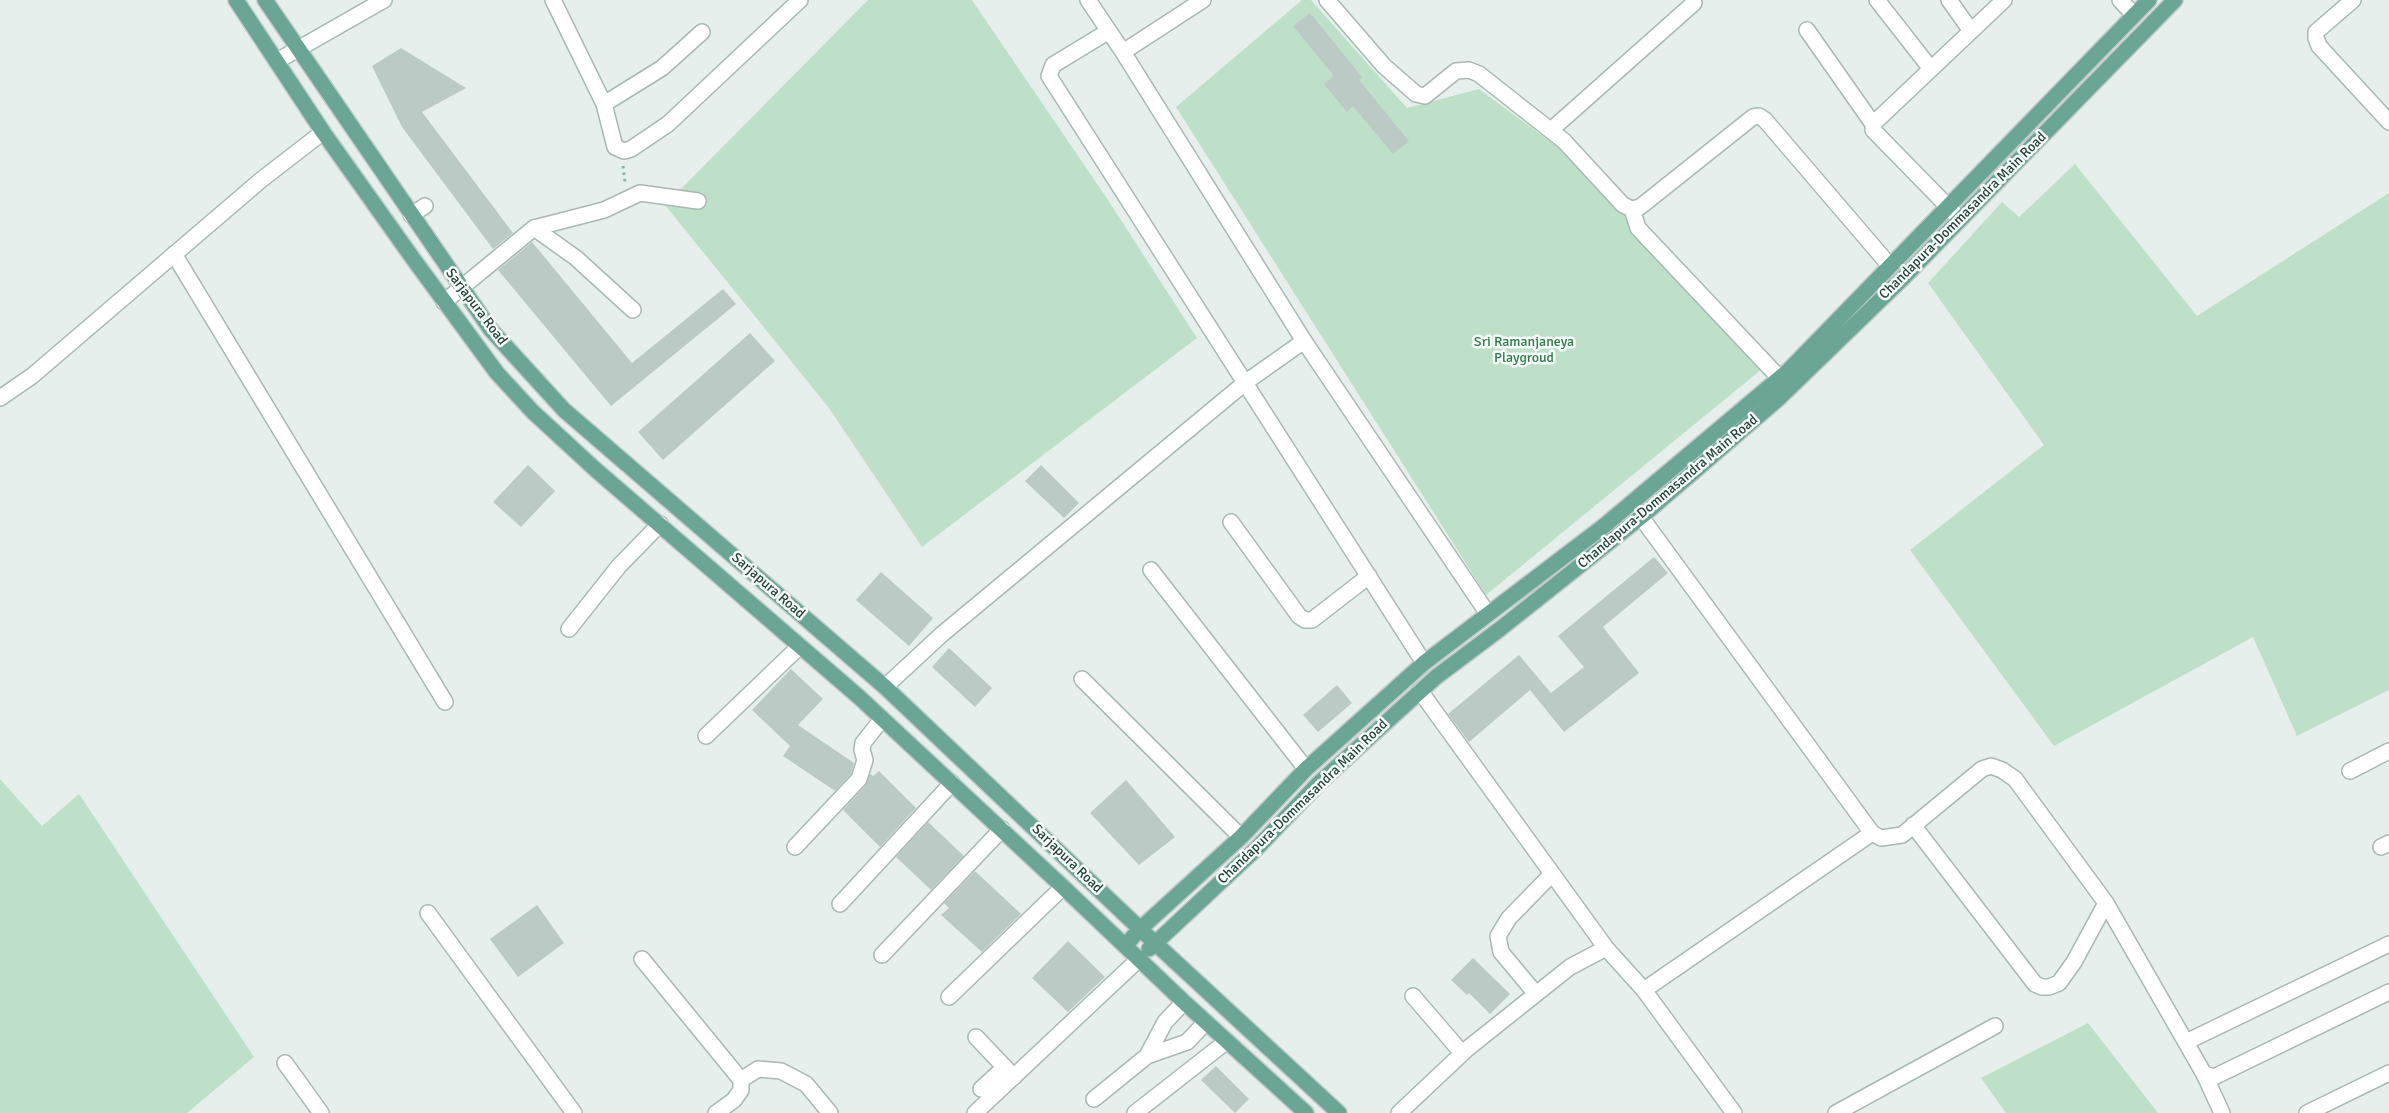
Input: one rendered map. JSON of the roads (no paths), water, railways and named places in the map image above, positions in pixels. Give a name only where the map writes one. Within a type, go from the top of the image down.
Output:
[{"type":"main road","name":"Sarjapura Road","points":[[236,0],[323,132],[444,302],[497,373],[533,412],[596,470],[882,719],[1063,886],[1184,1002],[1306,1113]]},
{"type":"main road","name":"Sarjapura Road","points":[[265,0],[460,288],[491,330],[564,410],[886,686],[1154,944],[1339,1113]]},
{"type":"main road","name":"Chandapura-Dommasandra Main Road","points":[[1125,946],[1140,929],[1241,837],[1306,769],[1424,663],[1604,526],[1784,383],[1890,266],[2148,0]]},
{"type":"main road","name":"Chandapura-Dommasandra Main Road","points":[[1139,959],[1256,849],[1318,783],[1420,690],[1641,517],[1784,383],[1905,276],[2175,0]]},
{"type":"street","points":[[277,61],[384,0]]},
{"type":"street","points":[[552,0],[604,104],[615,147],[624,151],[631,149],[668,124],[800,0]]},
{"type":"street","points":[[1088,0],[1123,52],[1304,341],[1488,614]]},
{"type":"street","points":[[1123,52],[1203,0]]},
{"type":"street","points":[[1327,0],[1384,66],[1416,94],[1425,96],[1456,71],[1469,70],[1479,74],[1564,141],[1623,205],[1632,208],[1640,207],[1753,117],[1759,116],[1765,120],[1890,266]]},
{"type":"street","points":[[1877,0],[1931,69]]},
{"type":"street","points":[[1949,0],[1971,31]]},
{"type":"street","points":[[1873,124],[2004,0]]},
{"type":"street","points":[[2120,0],[2134,15]]},
{"type":"street","points":[[2353,0],[2316,32],[2316,38],[2319,46],[2389,122]]},
{"type":"street","points":[[1551,130],[1694,3]]},
{"type":"street","points":[[1808,30],[1873,124],[1873,130],[1960,219]]},
{"type":"street","points":[[1109,31],[1052,64],[1049,76],[1424,663]]},
{"type":"street","points":[[604,104],[662,68],[702,32]]},
{"type":"street","points":[[0,398],[32,376],[261,180],[323,132]]},
{"type":"street","points":[[444,302],[534,228],[604,210],[640,193],[698,201]]},
{"type":"street","points":[[411,215],[425,206]]},
{"type":"street","points":[[1632,208],[1638,228],[1784,383]]},
{"type":"street","points":[[534,228],[576,258],[633,310]]},
{"type":"street","points":[[174,254],[445,702]]},
{"type":"street","points":[[886,686],[941,635],[1246,382],[1304,341]]},
{"type":"street","points":[[1641,517],[1872,833],[1881,838],[1892,838],[1902,835],[1982,769],[1991,766],[2002,770],[2015,780],[2106,903],[2204,1074],[2222,1113]]},
{"type":"street","points":[[1231,522],[1299,616],[1306,620],[1312,620],[1369,576]]},
{"type":"street","points":[[569,629],[619,566],[660,524]]},
{"type":"street","points":[[1151,570],[1306,769]]},
{"type":"street","points":[[706,736],[800,646]]},
{"type":"street","points":[[1082,679],[1241,837]]},
{"type":"street","points":[[1420,690],[1606,948],[1644,990],[1734,1113]]},
{"type":"street","points":[[795,847],[859,779],[865,760],[862,750],[863,743],[882,719]]},
{"type":"street","points":[[2350,771],[2389,751]]},
{"type":"street","points":[[840,904],[952,783]]},
{"type":"street","points":[[1914,826],[2035,984],[2042,987],[2049,987],[2059,983],[2074,962],[2106,903]]},
{"type":"street","points":[[882,955],[1002,830]]},
{"type":"street","points":[[1644,990],[1872,833]]},
{"type":"street","points":[[1536,994],[1501,952],[1498,936],[1509,918],[1552,874]]},
{"type":"street","points":[[949,997],[1063,886]]},
{"type":"street","points":[[428,913],[574,1113]]},
{"type":"street","points":[[2186,1042],[2389,944]]},
{"type":"street","points":[[1399,1113],[1462,1054],[1536,994],[1570,967],[1606,948]]},
{"type":"street","points":[[642,959],[741,1080],[741,1090],[734,1100],[716,1113]]},
{"type":"street","points":[[981,1089],[1009,1072],[1139,959]]},
{"type":"street","points":[[2204,1074],[2214,1077],[2389,992]]},
{"type":"street","points":[[1413,996],[1462,1054]]},
{"type":"street","points":[[1147,1056],[1166,1022],[1184,1002]]},
{"type":"street","points":[[1094,1099],[1147,1056],[1187,1042],[1206,1022]]},
{"type":"street","points":[[1836,1113],[1995,1026]]},
{"type":"street","points":[[976,1037],[1009,1072]]},
{"type":"street","points":[[1135,1113],[1227,1041]]},
{"type":"street","points":[[285,1063],[321,1113]]},
{"type":"street","points":[[741,1080],[758,1068],[781,1071],[806,1084],[830,1113]]},
{"type":"street","points":[[983,1111],[1009,1072]]},
{"type":"street","points":[[2307,1113],[2389,1073]]},
{"type":"park label","name":"Sri Ramanjaneya Playgroud","points":[[1524,350]]}]
